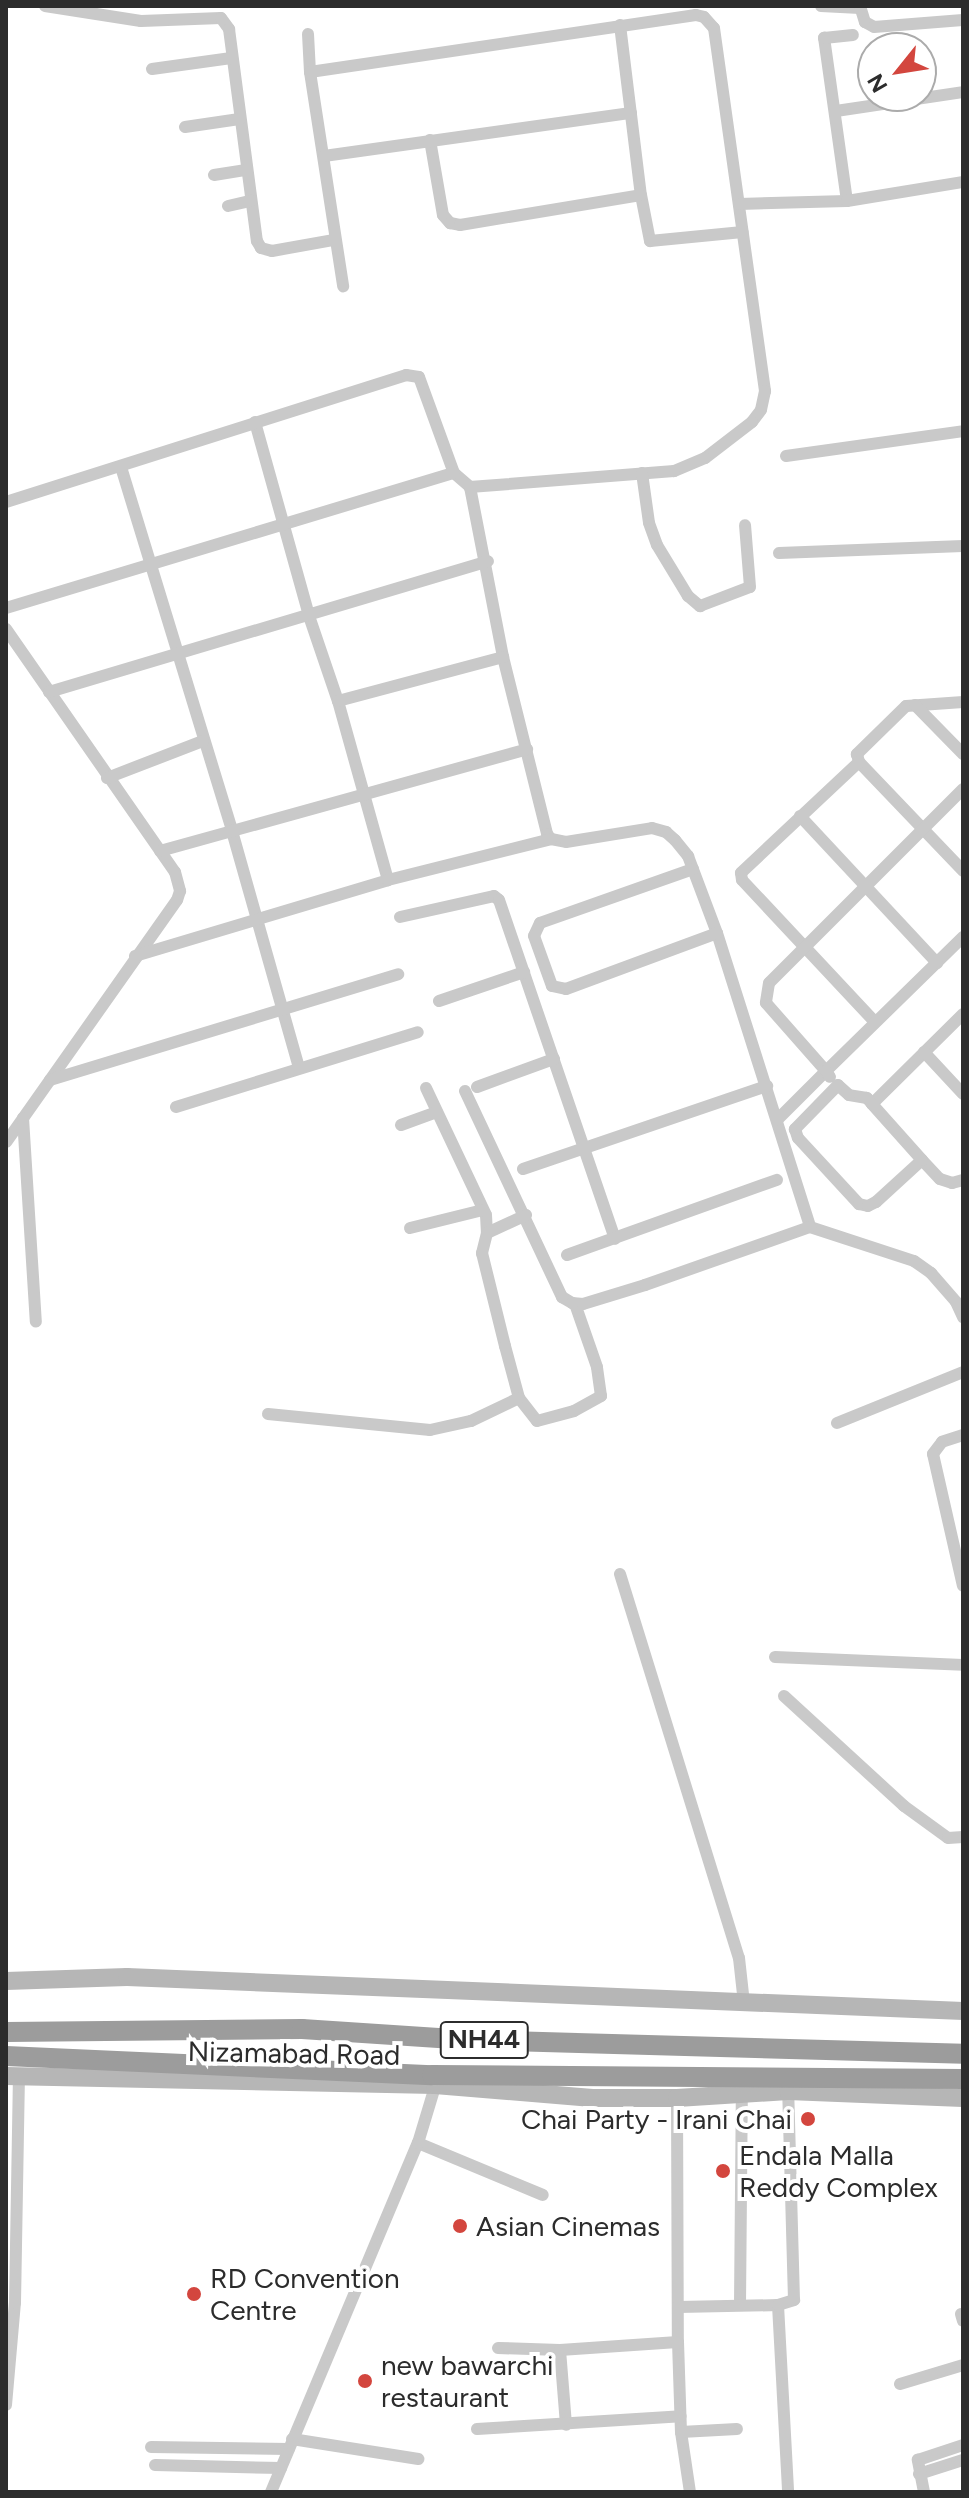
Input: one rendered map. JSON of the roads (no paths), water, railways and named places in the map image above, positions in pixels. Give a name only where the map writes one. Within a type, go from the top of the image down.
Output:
[{"type":"highway","name":"Nizamabad Road","points":[[6,2032],[302,2029],[469,2040],[963,2054]]},
{"type":"highway","name":"Nizamabad Road","points":[[6,2056],[437,2080],[963,2079]]},
{"type":"main road","points":[[6,1981],[127,1977],[963,2011]]},
{"type":"main road","name":"Nizamabad Road","points":[[12,2076],[437,2080],[592,2098],[677,2098],[788,2091],[963,2098]]},
{"type":"street","points":[[45,6],[141,21],[221,18],[229,29],[245,170],[257,241],[266,250],[334,240]]},
{"type":"street","points":[[821,6],[860,7],[865,22],[874,27],[963,20]]},
{"type":"street","points":[[310,72],[696,15],[710,21],[714,28],[765,391],[761,410],[752,422],[705,458],[674,471],[470,487]]},
{"type":"street","points":[[620,25],[641,195],[650,241],[743,232]]},
{"type":"street","points":[[308,34],[310,72],[343,286]]},
{"type":"street","points":[[847,201],[824,38],[853,35]]},
{"type":"street","points":[[152,69],[231,58]]},
{"type":"street","points":[[836,111],[963,92]]},
{"type":"street","points":[[324,156],[631,113]]},
{"type":"street","points":[[185,127],[239,119]]},
{"type":"street","points":[[430,140],[443,215],[450,223],[460,225],[641,195]]},
{"type":"street","points":[[214,175],[245,170]]},
{"type":"street","points":[[739,204],[847,201],[963,182]]},
{"type":"street","points":[[228,206],[250,201]]},
{"type":"street","points":[[6,502],[414,375],[426,389],[454,473],[470,487],[488,561],[503,657],[551,839]]},
{"type":"street","points":[[255,422],[388,880]]},
{"type":"street","points":[[786,456],[963,431]]},
{"type":"street","points":[[121,467],[232,831],[299,1068]]},
{"type":"street","points":[[6,608],[454,473]]},
{"type":"street","points":[[642,473],[649,523],[657,545],[688,596],[700,606],[750,587],[753,580],[745,525]]},
{"type":"street","points":[[779,553],[963,546]]},
{"type":"street","points":[[49,692],[488,561]]},
{"type":"street","points":[[6,629],[175,872],[180,891],[177,900],[6,1142]]},
{"type":"street","points":[[338,701],[503,657]]},
{"type":"street","points":[[874,1021],[742,880],[741,873],[859,762],[860,748],[902,709],[915,705],[963,702]]},
{"type":"street","points":[[915,705],[963,754]]},
{"type":"street","points":[[107,778],[203,741]]},
{"type":"street","points":[[160,851],[527,749]]},
{"type":"street","points":[[859,762],[963,871]]},
{"type":"street","points":[[963,789],[769,983],[766,1003],[838,1085],[849,1095],[867,1098],[940,1179],[952,1183],[963,1180]]},
{"type":"street","points":[[800,816],[937,963]]},
{"type":"street","points":[[135,956],[388,880],[551,839],[566,842],[652,828],[666,832],[675,840],[693,869],[766,1059],[767,1086],[810,1227]]},
{"type":"street","points":[[693,869],[540,923],[534,936],[552,986],[566,989],[717,933]]},
{"type":"street","points":[[400,917],[497,897],[615,1239]]},
{"type":"street","points":[[777,1120],[874,1021],[963,937]]},
{"type":"street","points":[[439,1001],[524,972]]},
{"type":"street","points":[[50,1080],[398,974]]},
{"type":"street","points":[[872,1104],[963,1014]]},
{"type":"street","points":[[176,1107],[418,1032]]},
{"type":"street","points":[[924,1052],[963,1094]]},
{"type":"street","points":[[426,1088],[483,1210],[487,1233],[482,1253],[519,1398],[537,1421],[545,1421],[601,1396],[597,1367],[575,1304],[562,1297],[471,1089],[554,1059]]},
{"type":"street","points":[[838,1085],[795,1129],[859,1204],[868,1206],[876,1202],[922,1160]]},
{"type":"street","points":[[523,1169],[767,1086]]},
{"type":"street","points":[[401,1125],[436,1112]]},
{"type":"street","points":[[23,1118],[36,1322]]},
{"type":"street","points":[[567,1255],[777,1180]]},
{"type":"street","points":[[410,1228],[483,1210]]},
{"type":"street","points":[[487,1233],[526,1215]]},
{"type":"street","points":[[575,1304],[645,1285],[810,1227],[914,1261],[956,1302],[963,1317]]},
{"type":"street","points":[[837,1423],[963,1372]]},
{"type":"street","points":[[268,1414],[430,1430],[471,1421],[519,1398]]},
{"type":"street","points":[[963,1435],[942,1442],[933,1454],[963,1586]]},
{"type":"street","points":[[620,1574],[739,1958],[744,2003]]},
{"type":"street","points":[[775,1657],[963,1665]]},
{"type":"street","points":[[784,1696],[904,1806],[948,1838],[963,1837]]},
{"type":"street","points":[[6,2405],[15,2303],[12,2076]]},
{"type":"street","points":[[271,2492],[418,2143],[437,2080]]},
{"type":"street","points":[[678,2307],[778,2305],[792,2302],[796,2295],[788,2091]]},
{"type":"street","points":[[740,2305],[742,2092]]},
{"type":"street","points":[[677,2098],[678,2342],[681,2432],[690,2492]]},
{"type":"street","points":[[418,2143],[543,2195]]},
{"type":"street","points":[[778,2305],[788,2492]]},
{"type":"street","points":[[498,2348],[560,2350],[678,2342]]},
{"type":"street","points":[[560,2350],[566,2425]]},
{"type":"street","points":[[900,2384],[963,2365]]},
{"type":"street","points":[[477,2429],[681,2416]]},
{"type":"street","points":[[681,2432],[737,2429]]},
{"type":"street","points":[[151,2447],[290,2444],[418,2459]]},
{"type":"street","points":[[924,2492],[917,2464],[922,2457],[963,2445]]},
{"type":"street","points":[[919,2474],[963,2460]]},
{"type":"street","points":[[155,2465],[281,2468]]},
{"type":"place","name":"Chai Party - Irani Chai","points":[[808,2119]]},
{"type":"place","name":"Endala Malla Reddy Complex","points":[[723,2171]]},
{"type":"place","name":"Asian Cinemas","points":[[460,2226]]},
{"type":"place","name":"RD Convention Centre","points":[[194,2294]]},
{"type":"place","name":"new bawarchi restaurant","points":[[365,2381]]}]
